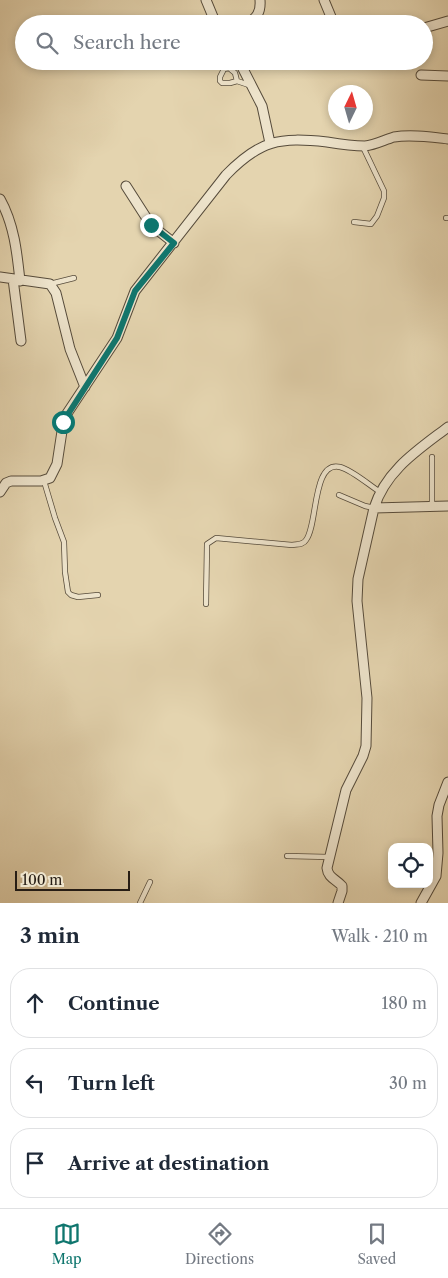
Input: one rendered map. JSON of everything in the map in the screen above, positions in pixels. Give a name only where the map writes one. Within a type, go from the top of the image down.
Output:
[{"type":"street","points":[[206,0],[212,15]]},
{"type":"street","points":[[258,15],[260,12],[260,0]]},
{"type":"street","points":[[324,0],[330,15]]},
{"type":"street","points":[[433,26],[448,22]]},
{"type":"street","points":[[244,70],[262,106],[270,143]]},
{"type":"street","points":[[420,75],[448,76]]},
{"type":"street","points":[[0,492],[6,483],[11,481],[44,481],[52,474],[57,464],[64,418],[117,338],[135,291],[226,175],[236,165],[259,147],[285,141],[316,141],[363,146],[398,137],[448,139]]},
{"type":"street","points":[[126,186],[151,225],[174,243]]},
{"type":"street","points":[[0,199],[9,218],[14,236],[21,341]]},
{"type":"street","points":[[0,277],[50,284],[56,293],[70,349],[85,387]]},
{"type":"street","points":[[338,903],[342,886],[327,873],[329,857],[346,790],[366,746],[367,698],[356,601],[358,579],[374,508],[380,492],[401,464],[448,427]]},
{"type":"street","points":[[374,508],[448,506]]},
{"type":"street","points":[[421,903],[436,876],[438,853],[437,816],[439,804],[448,782]]},
{"type":"lane","points":[[237,81],[252,86]]},
{"type":"lane","points":[[354,222],[371,224],[377,216],[384,198],[384,191],[363,146]]},
{"type":"lane","points":[[50,284],[74,278]]},
{"type":"lane","points":[[432,457],[432,506]]},
{"type":"lane","points":[[206,604],[207,544],[216,538],[292,545],[305,542],[310,530],[320,483],[329,468],[345,469],[380,492]]},
{"type":"lane","points":[[44,481],[64,542],[68,592],[78,597],[98,595]]},
{"type":"lane","points":[[339,495],[374,508]]},
{"type":"lane","points":[[287,856],[329,857]]},
{"type":"lane","points":[[140,903],[150,882]]},
{"type":"route","points":[[63,422],[117,338],[135,291],[174,243],[151,225]]}]
